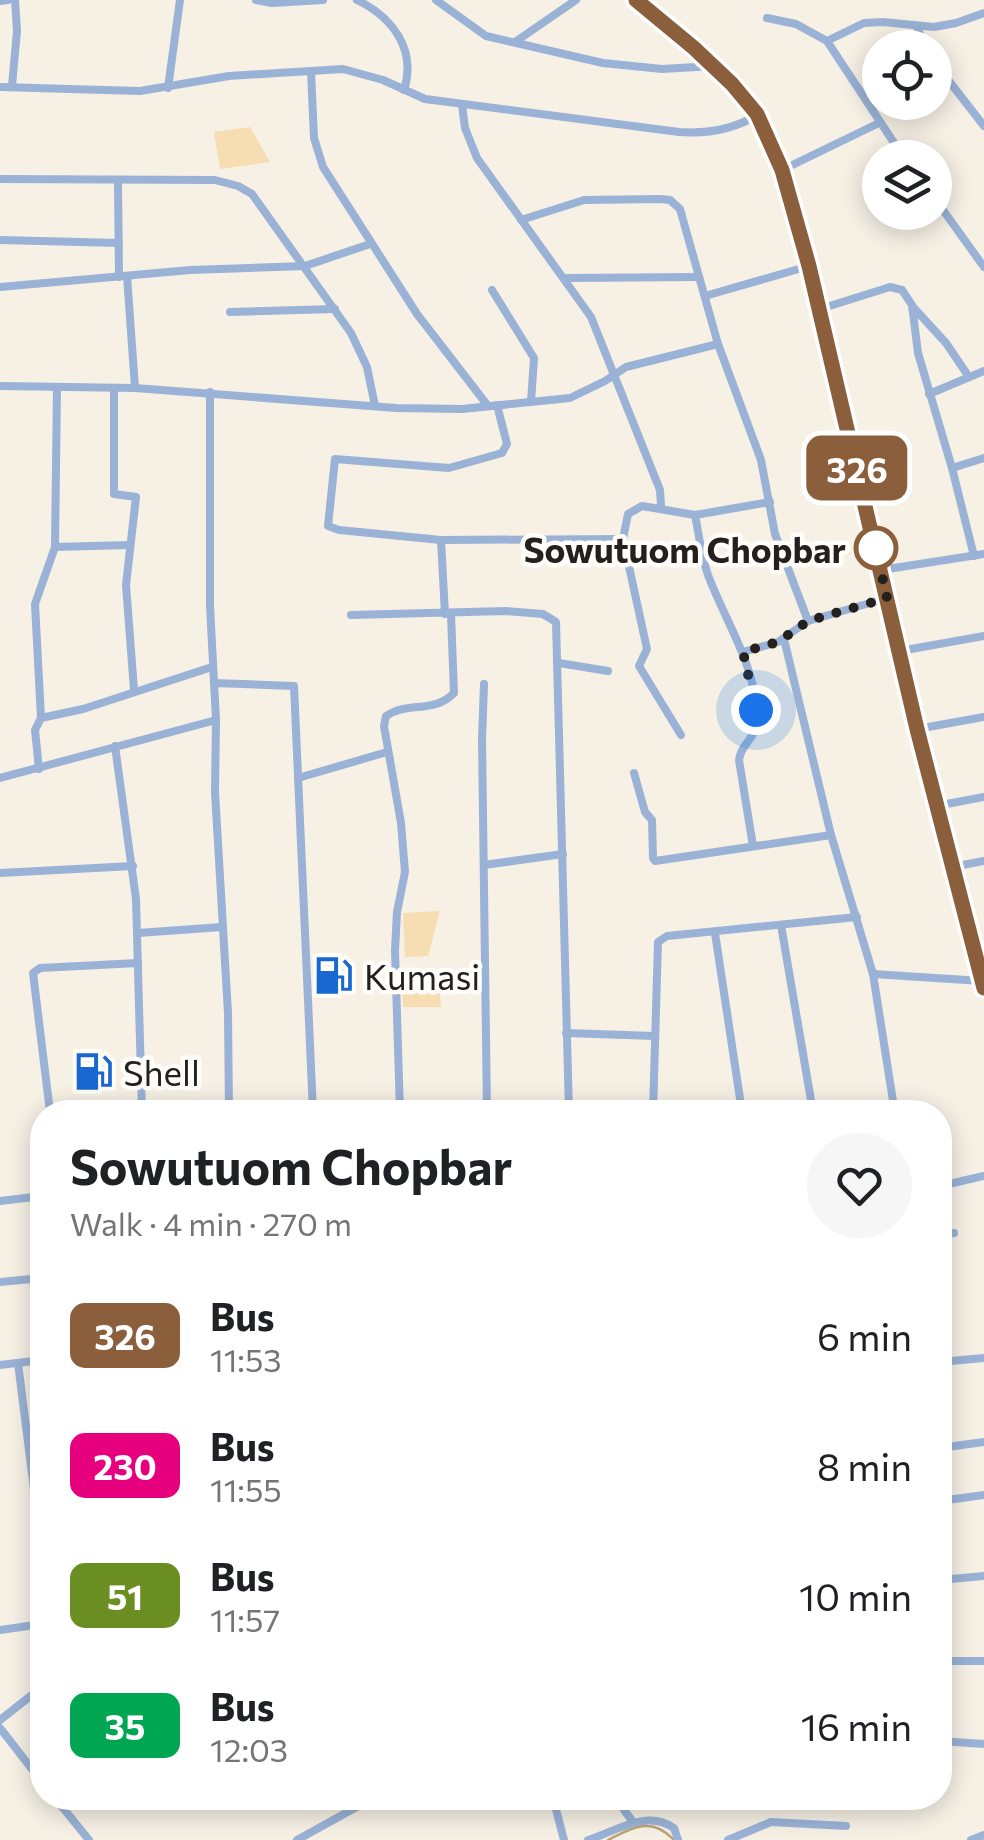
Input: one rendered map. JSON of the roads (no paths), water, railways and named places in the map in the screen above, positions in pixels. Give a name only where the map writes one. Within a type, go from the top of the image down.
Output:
[{"type":"main road","points":[[636,0],[714,66],[757,114],[782,170],[820,309],[917,729],[983,984]]},
{"type":"street","points":[[0,0],[11,0],[17,31],[12,86]]},
{"type":"street","points":[[168,88],[180,0]]},
{"type":"street","points":[[256,0],[322,0]]},
{"type":"street","points":[[357,0],[381,14],[401,38],[408,65],[404,90]]},
{"type":"street","points":[[515,42],[576,0]]},
{"type":"street","points":[[443,2],[486,36],[623,66],[714,66]]},
{"type":"street","points":[[827,41],[864,24],[945,26],[984,12]]},
{"type":"street","points":[[768,18],[796,24],[827,41],[891,140]]},
{"type":"street","points":[[0,87],[111,92],[168,88],[230,76],[343,69],[426,98],[462,105],[698,133],[730,128],[757,114]]},
{"type":"street","points":[[310,71],[317,153],[417,314],[492,406],[507,444],[502,453],[449,468],[342,457],[333,461],[327,521],[332,529],[441,540],[623,538]]},
{"type":"street","points":[[952,86],[984,126]]},
{"type":"street","points":[[462,105],[465,128],[477,158],[592,316],[660,490],[661,506]]},
{"type":"street","points":[[782,170],[879,123]]},
{"type":"street","points":[[0,180],[214,180],[238,186],[260,202],[359,347],[374,406]]},
{"type":"street","points":[[118,181],[119,242],[135,388]]},
{"type":"street","points":[[522,220],[584,200],[670,200],[683,215],[718,344],[761,460],[775,534],[808,621]]},
{"type":"street","points":[[952,222],[984,267]]},
{"type":"street","points":[[0,240],[119,242]]},
{"type":"street","points":[[0,287],[190,270],[305,266],[370,244]]},
{"type":"street","points":[[704,296],[809,266]]},
{"type":"street","points":[[564,278],[700,277]]},
{"type":"street","points":[[820,309],[884,288],[902,290],[970,378]]},
{"type":"street","points":[[492,290],[534,358],[531,402]]},
{"type":"street","points":[[881,570],[979,555],[918,353],[912,305]]},
{"type":"street","points":[[230,312],[335,310]]},
{"type":"street","points":[[0,386],[210,392],[434,410],[570,398],[638,364],[718,344]]},
{"type":"street","points":[[930,394],[984,371]]},
{"type":"street","points":[[39,769],[35,730],[41,718],[34,604],[55,546],[58,387]]},
{"type":"street","points":[[114,388],[114,494],[136,497],[126,586],[134,690]]},
{"type":"street","points":[[210,392],[214,792],[228,1013],[229,1100]]},
{"type":"street","points":[[952,468],[984,458]]},
{"type":"street","points":[[681,736],[639,666],[647,649],[623,538],[630,510],[661,506],[681,514],[695,514],[770,502]]},
{"type":"street","points":[[695,514],[700,550],[709,576],[743,652],[756,717],[756,730],[741,748],[739,760],[753,846]]},
{"type":"street","points":[[400,1100],[395,950],[405,872],[401,823],[384,726],[386,716],[395,710],[440,704],[454,693],[441,540]]},
{"type":"street","points":[[55,546],[129,546]]},
{"type":"street","points":[[743,652],[784,639],[808,621],[887,598]]},
{"type":"street","points":[[351,615],[506,612],[549,616],[556,622],[568,1100]]},
{"type":"street","points":[[900,652],[984,636]]},
{"type":"street","points":[[784,639],[831,836],[872,974],[893,1100]]},
{"type":"street","points":[[558,662],[608,671]]},
{"type":"street","points":[[41,718],[83,710],[212,666]]},
{"type":"street","points":[[214,682],[294,686],[312,1100]]},
{"type":"street","points":[[484,684],[487,1100]]},
{"type":"street","points":[[917,729],[984,716]]},
{"type":"street","points":[[0,778],[216,720]]},
{"type":"street","points":[[115,746],[133,866],[142,1100]]},
{"type":"street","points":[[298,778],[388,752]]},
{"type":"street","points":[[634,772],[645,812],[652,820],[655,861],[831,836]]},
{"type":"street","points":[[936,806],[984,797]]},
{"type":"street","points":[[484,864],[564,854]]},
{"type":"street","points":[[952,867],[984,861]]},
{"type":"street","points":[[0,873],[133,866]]},
{"type":"street","points":[[653,1100],[658,942],[667,936],[857,918]]},
{"type":"street","points":[[781,925],[811,1100]]},
{"type":"street","points":[[138,933],[222,927]]},
{"type":"street","points":[[715,933],[740,1100]]},
{"type":"street","points":[[49,1100],[33,973],[40,968],[138,963]]},
{"type":"street","points":[[872,974],[983,984]]},
{"type":"street","points":[[566,1032],[656,1036]]},
{"type":"street","points":[[952,1183],[984,1176]]},
{"type":"street","points":[[0,1200],[30,1197]]},
{"type":"street","points":[[0,1282],[30,1279]]},
{"type":"street","points":[[952,1361],[984,1358]]},
{"type":"street","points":[[0,1365],[30,1361]]},
{"type":"street","points":[[18,1362],[30,1458]]},
{"type":"street","points":[[952,1446],[984,1442]]},
{"type":"street","points":[[952,1499],[984,1495]]},
{"type":"street","points":[[952,1579],[984,1576]]},
{"type":"street","points":[[0,1630],[30,1626]]},
{"type":"street","points":[[952,1661],[984,1661]]},
{"type":"street","points":[[0,1720],[30,1696]]},
{"type":"street","points":[[0,1728],[30,1767]]},
{"type":"street","points":[[952,1742],[984,1744]]},
{"type":"street","points":[[64,1810],[88,1840]]},
{"type":"street","points":[[297,1840],[351,1810]]},
{"type":"street","points":[[556,1810],[564,1840]]},
{"type":"street","points":[[624,1810],[633,1822]]},
{"type":"street","points":[[588,1840],[652,1818],[674,1828],[678,1840]]},
{"type":"street","points":[[728,1840],[771,1822],[846,1826]]},
{"type":"street","points":[[972,1840],[984,1835]]},
{"type":"waterway","points":[[608,1840],[641,1826],[657,1828],[673,1839]]},
{"type":"place","name":"Sowutuom Chopbar","points":[[876,548]]},
{"type":"place","name":"Kumasi","points":[[334,975]]},
{"type":"place","name":"Shell","points":[[93,1071]]}]
